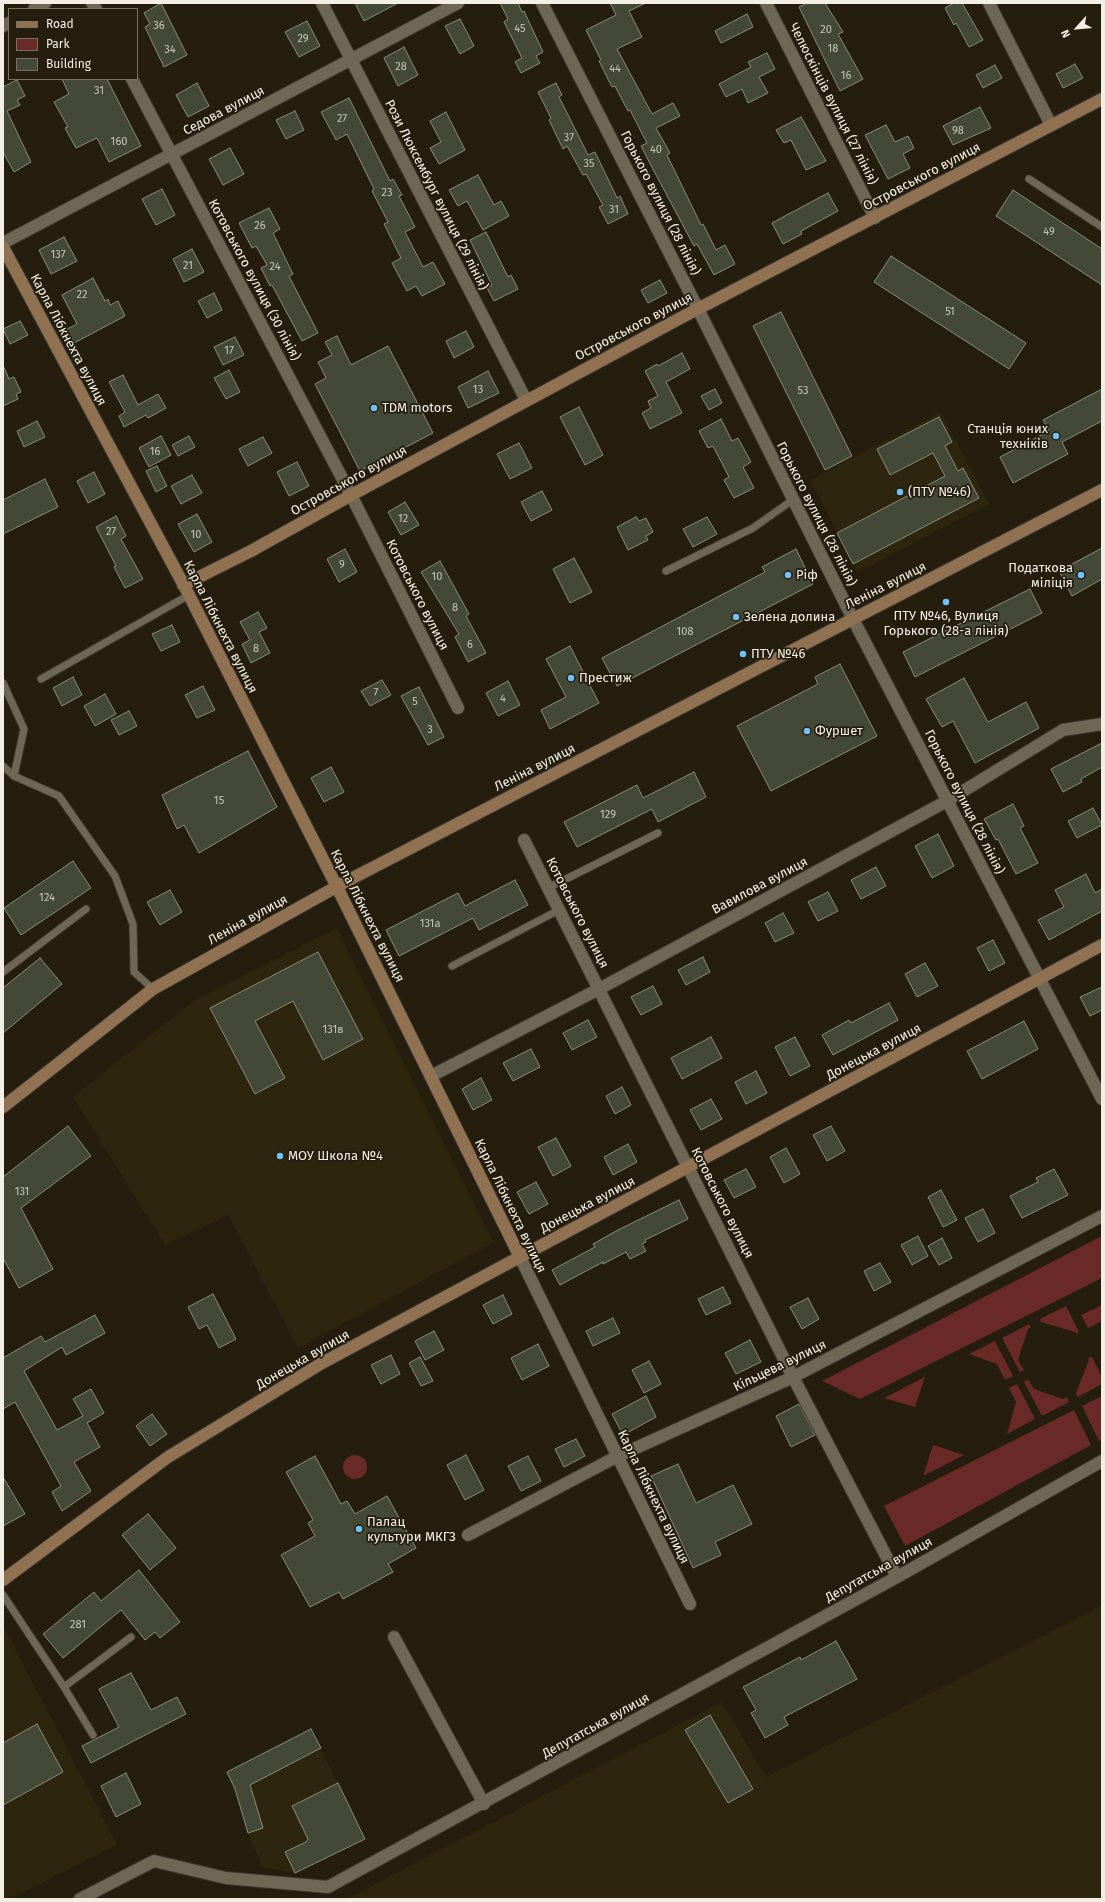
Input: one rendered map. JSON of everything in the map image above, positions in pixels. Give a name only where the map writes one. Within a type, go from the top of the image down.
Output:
[{"type":"street","points":[[36,8],[45,3]]},
{"type":"street","name":"Рози Люксембург вулиця (29 лiнiя)","points":[[322,3],[526,400]]},
{"type":"street","name":"Седова вулиця","points":[[3,243],[458,3]]},
{"type":"street","name":"Горького вулиця (28 лiнiя)","points":[[542,3],[698,308],[853,619],[1102,1100]]},
{"type":"street","name":"Челюскінців вулиця (27 лiнiя)","points":[[766,3],[875,218]]},
{"type":"street","points":[[989,3],[1051,125]]},
{"type":"street","name":"Котовського вулиця (30 лiнiя)","points":[[133,80],[351,495]]},
{"type":"street","name":"Островського вулиця","points":[[186,590],[351,495],[526,400],[698,308],[875,218],[1102,99]]},
{"type":"street","name":"Карла Лібкнехта вулиця","points":[[3,247],[186,590],[337,887],[690,1604]]},
{"type":"street","name":"Леніна вулиця","points":[[3,1107],[153,989],[337,887],[1102,490]]},
{"type":"street","name":"Котовського вулиця","points":[[351,495],[458,708]]},
{"type":"street","name":"Вавилова вулиця","points":[[431,1076],[599,988],[947,801],[1062,730],[1102,724]]},
{"type":"street","name":"Котовського вулиця","points":[[524,840],[793,1377],[897,1577]]},
{"type":"street","name":"Донецька вулиця","points":[[3,1580],[168,1456],[322,1363],[1102,945]]},
{"type":"street","name":"Кільцева вулиця","points":[[468,1535],[618,1456],[793,1377],[1102,1216]]},
{"type":"street","name":"Депутатська вулиця","points":[[80,1899],[154,1861],[226,1878],[328,1887],[484,1804],[897,1577],[1102,1461]]},
{"type":"street","points":[[394,1637],[484,1804]]},
{"type":"lane","points":[[1029,179],[1102,227]]},
{"type":"lane","points":[[666,571],[753,528],[794,500]]},
{"type":"lane","points":[[41,679],[186,590]]},
{"type":"lane","points":[[3,683],[24,729],[14,776]]},
{"type":"lane","points":[[3,766],[14,776],[59,796],[115,876],[133,924],[134,972],[153,989]]},
{"type":"lane","points":[[548,888],[658,833]]},
{"type":"lane","points":[[3,972],[86,909]]},
{"type":"lane","points":[[452,966],[559,910]]},
{"type":"lane","points":[[3,1595],[64,1687],[93,1735]]},
{"type":"lane","points":[[64,1687],[131,1636]]},
{"type":"shaded area","name":"(ПТУ №46)","points":[[941,412],[989,504],[858,572],[810,480]]},
{"type":"shaded area","name":"МОУ Школа №4","points":[[337,928],[494,1242],[298,1348],[228,1215],[165,1245],[73,1097],[194,1001]]},
{"type":"shaded area","points":[[1102,1606],[1102,1899],[347,1899],[722,1702],[766,1777]]},
{"type":"shaded area","points":[[3,1625],[117,1845],[10,1899],[3,1899]]},
{"type":"shaded area","points":[[311,1729],[365,1839],[295,1873],[262,1867],[248,1833],[235,1789],[227,1772]]},
{"type":"green space","points":[[1102,1236],[1102,1278],[860,1399],[822,1381]]},
{"type":"green space","points":[[1102,1305],[1102,1321],[1088,1328],[1081,1315]]},
{"type":"green space","points":[[1066,1306],[1079,1332],[1077,1334],[1075,1332],[1041,1322],[1040,1319]]},
{"type":"green space","points":[[1029,1324],[1031,1328],[1028,1329],[1018,1360],[1024,1370],[1020,1372],[1002,1338]]},
{"type":"green space","points":[[995,1341],[1013,1376],[1005,1380],[997,1364],[969,1354]]},
{"type":"green space","points":[[1092,1357],[1102,1377],[1102,1384],[1078,1397],[1076,1393],[1089,1360],[1088,1358]]},
{"type":"green space","points":[[925,1377],[915,1407],[884,1398]]},
{"type":"green space","points":[[1028,1379],[1034,1389],[1063,1399],[1067,1397],[1069,1402],[1042,1416],[1024,1382]]},
{"type":"green space","points":[[1017,1384],[1035,1419],[1007,1434],[1016,1402],[1009,1388]]},
{"type":"green space","points":[[1102,1396],[1102,1439],[1099,1441],[1082,1406]]},
{"type":"green space","points":[[1074,1410],[1091,1445],[905,1546],[884,1506]]},
{"type":"green space","points":[[933,1445],[964,1455],[923,1476]]},
{"type":"green space","points":[[355,1455],[364,1458],[367,1467],[364,1476],[355,1479],[346,1476],[343,1467],[346,1458]]},
{"type":"building","points":[[161,3],[187,55],[164,67],[145,27],[150,24],[144,13]]},
{"type":"building","points":[[355,3],[398,3],[364,21]]},
{"type":"building","points":[[500,3],[518,3],[522,12],[524,11],[543,52],[536,56],[540,63],[521,73],[515,62],[522,58],[504,22],[508,19]]},
{"type":"building","points":[[610,3],[646,3],[629,11],[642,37],[617,49],[652,114],[673,103],[680,116],[656,128],[670,153],[667,155],[701,225],[703,224],[716,250],[725,245],[735,264],[714,275],[697,244],[694,246],[655,173],[641,146],[647,143],[630,110],[628,111],[615,86],[612,87],[586,30],[616,15]]},
{"type":"building","points":[[807,3],[825,3],[843,32],[838,34],[863,79],[840,91],[799,7]]},
{"type":"building","points":[[954,3],[962,3],[983,40],[969,47],[956,23],[954,25],[945,8]]},
{"type":"building","points":[[747,14],[753,27],[721,43],[715,31]]},
{"type":"building","points":[[460,19],[474,46],[460,54],[445,26]]},
{"type":"building","points":[[307,21],[320,46],[299,57],[285,32]]},
{"type":"building","points":[[404,47],[418,75],[398,86],[384,58]]},
{"type":"building","points":[[767,53],[775,69],[759,77],[768,93],[748,103],[742,89],[726,97],[719,84],[751,67],[748,62]]},
{"type":"building","points":[[1075,64],[1083,78],[1063,88],[1056,74]]},
{"type":"building","points":[[995,65],[1002,78],[983,88],[976,75]]},
{"type":"building","points":[[17,80],[25,96],[17,100],[20,105],[7,111],[31,162],[14,172],[3,152],[3,87]]},
{"type":"building","points":[[62,80],[108,80],[141,146],[109,162],[97,138],[76,148],[65,128],[68,127],[54,102],[69,94]]},
{"type":"building","points":[[197,83],[209,106],[188,117],[176,95]]},
{"type":"building","points":[[556,83],[562,95],[559,97],[588,155],[595,152],[617,198],[620,196],[628,214],[608,224],[599,207],[603,205],[586,174],[583,175],[567,146],[563,149],[549,120],[551,118],[538,92]]},
{"type":"building","points":[[349,98],[390,181],[393,179],[402,195],[399,196],[415,227],[405,232],[423,267],[433,262],[445,284],[422,296],[416,286],[407,291],[392,263],[401,258],[384,224],[388,222],[372,191],[374,189],[347,134],[336,140],[321,112]]},
{"type":"building","points":[[980,107],[991,128],[953,145],[943,126]]},
{"type":"building","points":[[295,111],[304,130],[286,139],[276,120]]},
{"type":"building","points":[[446,112],[465,150],[439,164],[430,148],[441,142],[430,121]]},
{"type":"building","points":[[801,117],[826,161],[806,170],[791,140],[784,143],[776,130]]},
{"type":"building","points":[[886,125],[895,142],[908,136],[914,148],[903,154],[910,168],[888,179],[865,135]]},
{"type":"building","points":[[230,148],[244,174],[223,185],[209,159]]},
{"type":"building","points":[[478,175],[494,205],[501,201],[509,216],[483,230],[467,201],[458,206],[449,190]]},
{"type":"building","points":[[162,189],[175,215],[156,225],[142,199]]},
{"type":"building","points":[[1013,190],[1102,249],[1102,285],[996,216]]},
{"type":"building","points":[[828,193],[838,211],[801,231],[802,234],[783,244],[772,223]]},
{"type":"building","points":[[269,208],[280,229],[273,233],[293,274],[289,276],[318,333],[302,341],[272,285],[270,286],[261,268],[267,265],[256,246],[252,248],[239,223]]},
{"type":"building","points":[[486,232],[508,277],[511,275],[518,289],[494,301],[487,288],[492,285],[470,240]]},
{"type":"building","points":[[64,237],[77,261],[51,274],[39,250]]},
{"type":"building","points":[[192,249],[204,272],[184,282],[173,259]]},
{"type":"building","points":[[891,256],[1026,343],[1009,369],[874,282]]},
{"type":"building","points":[[93,278],[105,301],[108,299],[110,305],[118,301],[125,316],[74,343],[67,329],[77,324],[62,295]]},
{"type":"building","points":[[660,280],[667,293],[648,303],[641,290]]},
{"type":"building","points":[[214,293],[222,310],[207,318],[198,301]]},
{"type":"building","points":[[781,312],[852,456],[825,470],[753,326]]},
{"type":"building","points":[[20,321],[28,335],[10,344],[3,329]]},
{"type":"building","points":[[466,331],[474,347],[454,358],[446,341]]},
{"type":"building","name":"TDM motors","points":[[337,336],[351,365],[388,346],[433,433],[360,471],[315,384],[326,378],[318,362],[332,355],[325,342]]},
{"type":"building","points":[[235,337],[244,355],[223,365],[214,347]]},
{"type":"building","points":[[682,353],[690,369],[666,382],[682,413],[650,429],[642,413],[651,408],[648,401],[658,396],[645,371]]},
{"type":"building","points":[[3,365],[9,379],[14,377],[21,392],[16,394],[18,399],[3,406]]},
{"type":"building","points":[[229,370],[240,392],[226,399],[214,378]]},
{"type":"building","points":[[488,371],[499,393],[468,408],[458,387]]},
{"type":"building","points":[[123,375],[138,405],[158,394],[166,408],[148,418],[146,415],[124,427],[119,416],[125,412],[109,382]]},
{"type":"building","points":[[715,389],[722,403],[709,410],[701,396]]},
{"type":"building","name":"Станція юних техніків","points":[[1102,389],[1102,421],[1062,442],[1068,454],[1013,483],[1000,457],[1049,431],[1043,420]]},
{"type":"building","points":[[579,407],[603,455],[585,465],[560,417]]},
{"type":"building","points":[[939,417],[952,442],[945,446],[958,471],[963,468],[979,498],[853,564],[837,533],[945,476],[933,453],[890,475],[877,449]]},
{"type":"building","points":[[721,419],[732,441],[738,438],[751,462],[743,467],[754,488],[734,498],[724,480],[729,477],[713,446],[708,448],[699,431]]},
{"type":"building","points":[[37,421],[45,437],[24,447],[17,431]]},
{"type":"building","points":[[161,436],[171,455],[149,467],[139,448]]},
{"type":"building","points":[[189,436],[195,447],[178,456],[172,445]]},
{"type":"building","points":[[263,437],[272,453],[248,466],[239,449]]},
{"type":"building","points":[[519,443],[532,468],[510,479],[497,454]]},
{"type":"building","points":[[297,462],[309,486],[289,496],[277,472]]},
{"type":"building","points":[[157,466],[167,486],[156,492],[146,471]]},
{"type":"building","points":[[94,472],[105,494],[88,503],[77,481]]},
{"type":"building","points":[[192,475],[202,493],[181,504],[171,486]]},
{"type":"building","points":[[45,479],[58,507],[3,534],[3,500]]},
{"type":"building","points":[[542,491],[552,510],[531,521],[521,502]]},
{"type":"building","points":[[405,502],[419,525],[401,535],[388,512]]},
{"type":"building","points":[[197,514],[212,542],[194,552],[178,524]]},
{"type":"building","points":[[116,516],[126,536],[121,539],[143,579],[125,588],[114,567],[116,566],[96,527]]},
{"type":"building","points":[[636,517],[639,521],[646,518],[653,532],[646,536],[648,540],[628,550],[617,527]]},
{"type":"building","points":[[707,517],[717,534],[693,547],[683,529]]},
{"type":"building","name":"Податкова міліція","points":[[1102,548],[1102,579],[1072,596],[1059,571]]},
{"type":"building","points":[[345,549],[357,572],[339,582],[327,559]]},
{"type":"building","points":[[796,549],[813,584],[617,686],[602,658],[765,572],[762,567]]},
{"type":"building","points":[[574,558],[592,592],[570,603],[553,569]]},
{"type":"building","points":[[440,561],[469,614],[466,616],[486,653],[468,662],[455,637],[459,634],[421,572]]},
{"type":"building","points":[[1030,589],[1042,613],[915,677],[903,652]]},
{"type":"building","points":[[258,612],[267,628],[259,632],[270,653],[251,663],[242,644],[250,640],[240,622]]},
{"type":"building","points":[[172,625],[180,642],[161,651],[152,634]]},
{"type":"building","name":"Престиж","points":[[570,646],[599,703],[550,729],[541,710],[566,697],[546,659]]},
{"type":"building","name":"Фуршет","points":[[840,664],[877,736],[771,791],[737,726],[818,684],[815,677]]},
{"type":"building","points":[[73,677],[82,695],[62,706],[53,688]]},
{"type":"building","points":[[964,678],[988,722],[1026,702],[1039,728],[975,763],[953,721],[942,727],[926,699]]},
{"type":"building","points":[[382,680],[391,695],[370,706],[361,691]]},
{"type":"building","points":[[508,681],[520,705],[498,716],[486,693]]},
{"type":"building","points":[[203,686],[215,710],[197,718],[185,695]]},
{"type":"building","points":[[419,687],[444,737],[428,745],[401,696]]},
{"type":"building","points":[[105,694],[116,714],[95,726],[84,706]]},
{"type":"building","points":[[129,711],[137,726],[119,735],[111,720]]},
{"type":"building","points":[[1102,743],[1102,767],[1081,779],[1082,782],[1063,792],[1051,769]]},
{"type":"building","points":[[248,751],[277,807],[199,853],[184,825],[177,829],[162,795]]},
{"type":"building","points":[[331,767],[344,792],[324,802],[311,778]]},
{"type":"building","points":[[694,772],[706,797],[658,822],[652,809],[577,847],[564,822],[637,785],[643,798]]},
{"type":"building","points":[[1013,804],[1024,826],[1020,828],[1038,863],[1016,874],[998,839],[996,840],[984,819]]},
{"type":"building","points":[[1093,808],[1102,825],[1077,838],[1068,821]]},
{"type":"building","points":[[938,834],[954,866],[932,878],[915,846]]},
{"type":"building","points":[[73,861],[91,888],[21,935],[4,908]]},
{"type":"building","points":[[876,867],[886,886],[861,899],[851,880]]},
{"type":"building","points":[[1086,874],[1095,893],[1102,889],[1102,911],[1049,940],[1038,920],[1064,907],[1055,890]]},
{"type":"building","points":[[515,880],[528,905],[479,930],[473,918],[399,956],[386,930],[458,893],[465,906]]},
{"type":"building","points":[[170,890],[182,912],[160,925],[147,902]]},
{"type":"building","points":[[828,892],[838,911],[818,921],[808,902]]},
{"type":"building","points":[[783,913],[794,933],[775,942],[765,923]]},
{"type":"building","points":[[993,940],[1005,963],[989,971],[977,948]]},
{"type":"building","points":[[318,952],[363,1039],[323,1060],[293,1001],[255,1021],[285,1078],[255,1094],[210,1008]]},
{"type":"building","points":[[703,957],[710,972],[686,985],[678,970]]},
{"type":"building","points":[[40,958],[62,984],[3,1033],[3,988]]},
{"type":"building","points":[[925,963],[938,986],[917,997],[905,974]]},
{"type":"building","points":[[653,986],[662,1004],[641,1015],[631,997]]},
{"type":"building","points":[[1102,987],[1102,1010],[1090,1016],[1080,997]]},
{"type":"building","points":[[889,1003],[898,1020],[833,1055],[822,1035],[849,1020],[851,1023]]},
{"type":"building","points":[[588,1020],[597,1037],[572,1050],[563,1033]]},
{"type":"building","points":[[1024,1021],[1038,1049],[982,1079],[967,1051]]},
{"type":"building","points":[[711,1037],[722,1058],[682,1079],[671,1058]]},
{"type":"building","points":[[795,1037],[810,1066],[790,1076],[775,1047]]},
{"type":"building","points":[[531,1049],[540,1067],[513,1081],[503,1063]]},
{"type":"building","points":[[756,1071],[767,1093],[746,1104],[735,1082]]},
{"type":"building","points":[[481,1078],[492,1100],[473,1110],[462,1089]]},
{"type":"building","points":[[622,1087],[631,1105],[615,1114],[606,1096]]},
{"type":"building","points":[[711,1099],[722,1119],[701,1130],[690,1110]]},
{"type":"building","points":[[68,1126],[91,1156],[21,1208],[53,1269],[19,1288],[3,1258],[3,1177]]},
{"type":"building","points":[[831,1126],[845,1151],[827,1161],[813,1135]]},
{"type":"building","points":[[556,1138],[571,1166],[553,1176],[538,1147]]},
{"type":"building","points":[[628,1144],[637,1162],[613,1175],[604,1157]]},
{"type":"building","points":[[786,1148],[800,1174],[784,1183],[770,1157]]},
{"type":"building","points":[[746,1169],[756,1187],[734,1198],[724,1180]]},
{"type":"building","points":[[1054,1169],[1068,1195],[1022,1218],[1010,1196],[1038,1182],[1036,1178]]},
{"type":"building","points":[[536,1182],[548,1204],[529,1214],[517,1192]]},
{"type":"building","points":[[941,1190],[957,1220],[943,1227],[928,1197]]},
{"type":"building","points":[[679,1200],[688,1219],[645,1240],[646,1242],[642,1244],[646,1251],[630,1259],[626,1252],[603,1264],[603,1262],[560,1285],[552,1270],[595,1247],[593,1244],[616,1231]]},
{"type":"building","points":[[983,1209],[995,1233],[978,1242],[965,1218]]},
{"type":"building","points":[[918,1236],[928,1256],[912,1265],[901,1245]]},
{"type":"building","points":[[942,1238],[952,1258],[939,1265],[928,1246]]},
{"type":"building","points":[[880,1263],[891,1282],[874,1291],[864,1271]]},
{"type":"building","points":[[723,1287],[731,1303],[706,1315],[698,1299]]},
{"type":"building","points":[[213,1294],[236,1339],[219,1348],[207,1325],[199,1329],[188,1307]]},
{"type":"building","points":[[503,1295],[512,1314],[493,1324],[483,1305]]},
{"type":"building","points":[[808,1298],[819,1319],[802,1329],[790,1307]]},
{"type":"building","points":[[95,1315],[105,1333],[66,1355],[62,1347],[24,1371],[57,1430],[83,1416],[73,1399],[91,1389],[104,1413],[87,1423],[100,1447],[74,1462],[91,1491],[62,1511],[52,1492],[61,1486],[15,1402],[3,1409],[3,1358],[41,1336],[45,1342]]},
{"type":"building","points":[[613,1318],[620,1333],[593,1346],[586,1331]]},
{"type":"building","points":[[434,1331],[444,1350],[425,1360],[415,1341]]},
{"type":"building","points":[[750,1340],[761,1362],[736,1374],[725,1353]]},
{"type":"building","points":[[538,1344],[549,1366],[522,1380],[511,1358]]},
{"type":"building","points":[[391,1355],[400,1374],[381,1384],[371,1365]]},
{"type":"building","points":[[420,1357],[433,1381],[421,1386],[409,1363]]},
{"type":"building","points":[[649,1361],[661,1384],[644,1393],[632,1370]]},
{"type":"building","points":[[646,1396],[656,1417],[623,1435],[612,1414]]},
{"type":"building","points":[[799,1404],[815,1435],[791,1447],[776,1416]]},
{"type":"building","points":[[152,1414],[167,1434],[150,1446],[136,1426]]},
{"type":"building","points":[[576,1439],[585,1456],[564,1467],[555,1449]]},
{"type":"building","points":[[466,1455],[484,1490],[465,1500],[447,1465]]},
{"type":"building","name":"Палац культури МКГЗ","points":[[315,1456],[341,1504],[347,1501],[355,1514],[387,1496],[416,1548],[388,1564],[393,1572],[343,1599],[339,1592],[310,1607],[281,1555],[315,1536],[308,1523],[313,1520],[286,1472]]},
{"type":"building","points":[[528,1456],[541,1481],[521,1491],[508,1466]]},
{"type":"building","points":[[678,1464],[696,1503],[733,1485],[752,1524],[715,1542],[721,1555],[693,1568],[651,1476]]},
{"type":"building","points":[[3,1477],[25,1514],[3,1526]]},
{"type":"building","points":[[148,1514],[176,1548],[150,1570],[122,1535]]},
{"type":"building","points":[[139,1570],[180,1622],[160,1638],[155,1632],[145,1640],[121,1610],[63,1658],[43,1634],[94,1592],[101,1601]]},
{"type":"building","points":[[836,1641],[857,1679],[784,1717],[788,1725],[765,1738],[751,1713],[756,1710],[743,1687],[800,1657],[801,1660]]},
{"type":"building","points":[[131,1673],[151,1710],[177,1697],[186,1714],[91,1763],[82,1746],[119,1727],[99,1689]]},
{"type":"building","points":[[710,1715],[753,1789],[728,1803],[685,1730]]},
{"type":"building","points":[[37,1724],[63,1772],[3,1805],[3,1743]]},
{"type":"building","points":[[311,1729],[321,1748],[250,1785],[263,1828],[248,1833],[235,1789],[227,1772]]},
{"type":"building","points":[[126,1773],[141,1804],[116,1817],[101,1786]]},
{"type":"building","points":[[338,1783],[365,1839],[295,1873],[285,1852],[306,1842],[308,1839],[292,1806]]},
{"type":"place","name":"TDM motors","points":[[374,408]]},
{"type":"place","name":"Станція юних техніків","points":[[1056,436]]},
{"type":"place","name":"(ПТУ №46)","points":[[900,492]]},
{"type":"place","name":"Ріф","points":[[788,575]]},
{"type":"place","name":"Податкова міліція","points":[[1081,575]]},
{"type":"place","name":"ПТУ №46, Вулиця Горького (28-а лінія)","points":[[946,602]]},
{"type":"place","name":"Зелена долина","points":[[736,617]]},
{"type":"place","name":"ПТУ №46","points":[[743,654]]},
{"type":"place","name":"Престиж","points":[[571,678]]},
{"type":"place","name":"Фуршет","points":[[807,731]]},
{"type":"place","name":"МОУ Школа №4","points":[[280,1156]]},
{"type":"place","name":"Палац культури МКГЗ","points":[[359,1529]]}]
